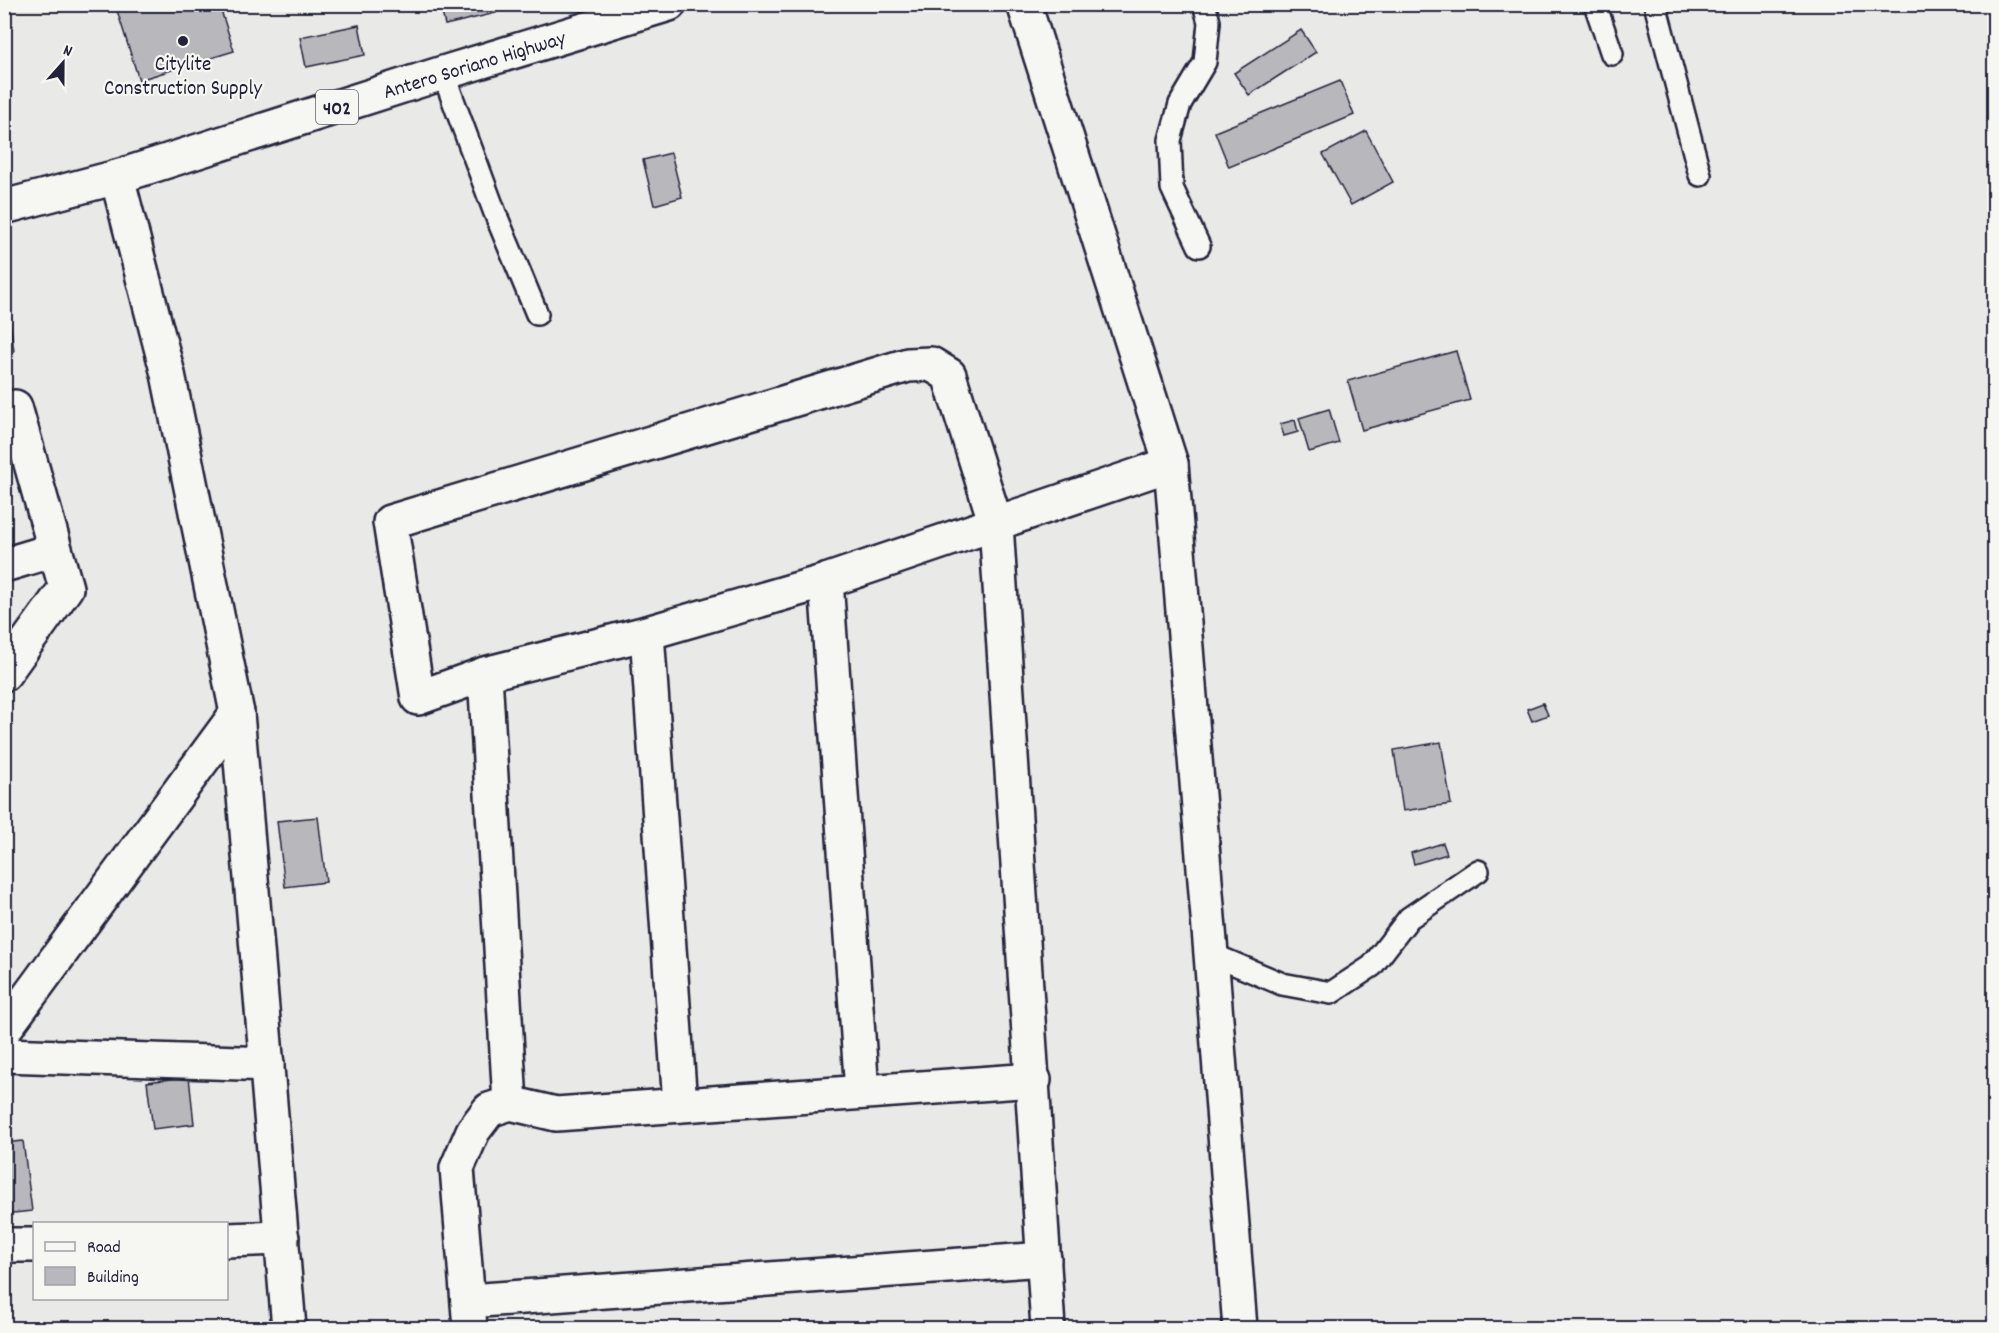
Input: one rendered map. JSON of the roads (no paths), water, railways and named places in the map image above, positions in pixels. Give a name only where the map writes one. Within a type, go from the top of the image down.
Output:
[{"type":"street","name":"Antero Soriano Highway","points":[[4,207],[117,177],[669,4]]},
{"type":"street","points":[[1024,4],[1171,464],[1240,1329]]},
{"type":"street","points":[[117,177],[168,374],[237,713],[289,1329]]},
{"type":"street","points":[[1048,1329],[1034,1080],[996,524],[949,375],[931,364],[908,365],[390,522],[418,698],[485,674],[647,633],[826,580],[996,524],[1171,464]]},
{"type":"street","points":[[4,410],[15,407],[66,588],[4,674]]},
{"type":"street","points":[[4,566],[54,550]]},
{"type":"street","points":[[826,580],[862,1092]]},
{"type":"street","points":[[647,633],[680,1105]]},
{"type":"street","points":[[485,674],[510,1103]]},
{"type":"street","points":[[4,1030],[237,713]]},
{"type":"street","points":[[4,1055],[267,1064]]},
{"type":"street","points":[[1034,1080],[556,1114],[510,1103],[489,1110],[473,1131],[458,1168],[469,1315],[1044,1259]]},
{"type":"street","points":[[228,1240],[282,1238]]},
{"type":"street","points":[[4,1245],[33,1245]]},
{"type":"lane","points":[[1199,246],[1172,188],[1170,140],[1180,105],[1205,62],[1209,22],[1204,4]]},
{"type":"lane","points":[[1595,4],[1612,54]]},
{"type":"lane","points":[[1655,4],[1700,175]]},
{"type":"lane","points":[[443,73],[495,213],[537,314]]},
{"type":"lane","points":[[1211,954],[1282,984],[1331,993],[1372,966],[1409,918],[1478,871]]},
{"type":"place","name":"Citylite Construction Supply","points":[[183,41]]}]
